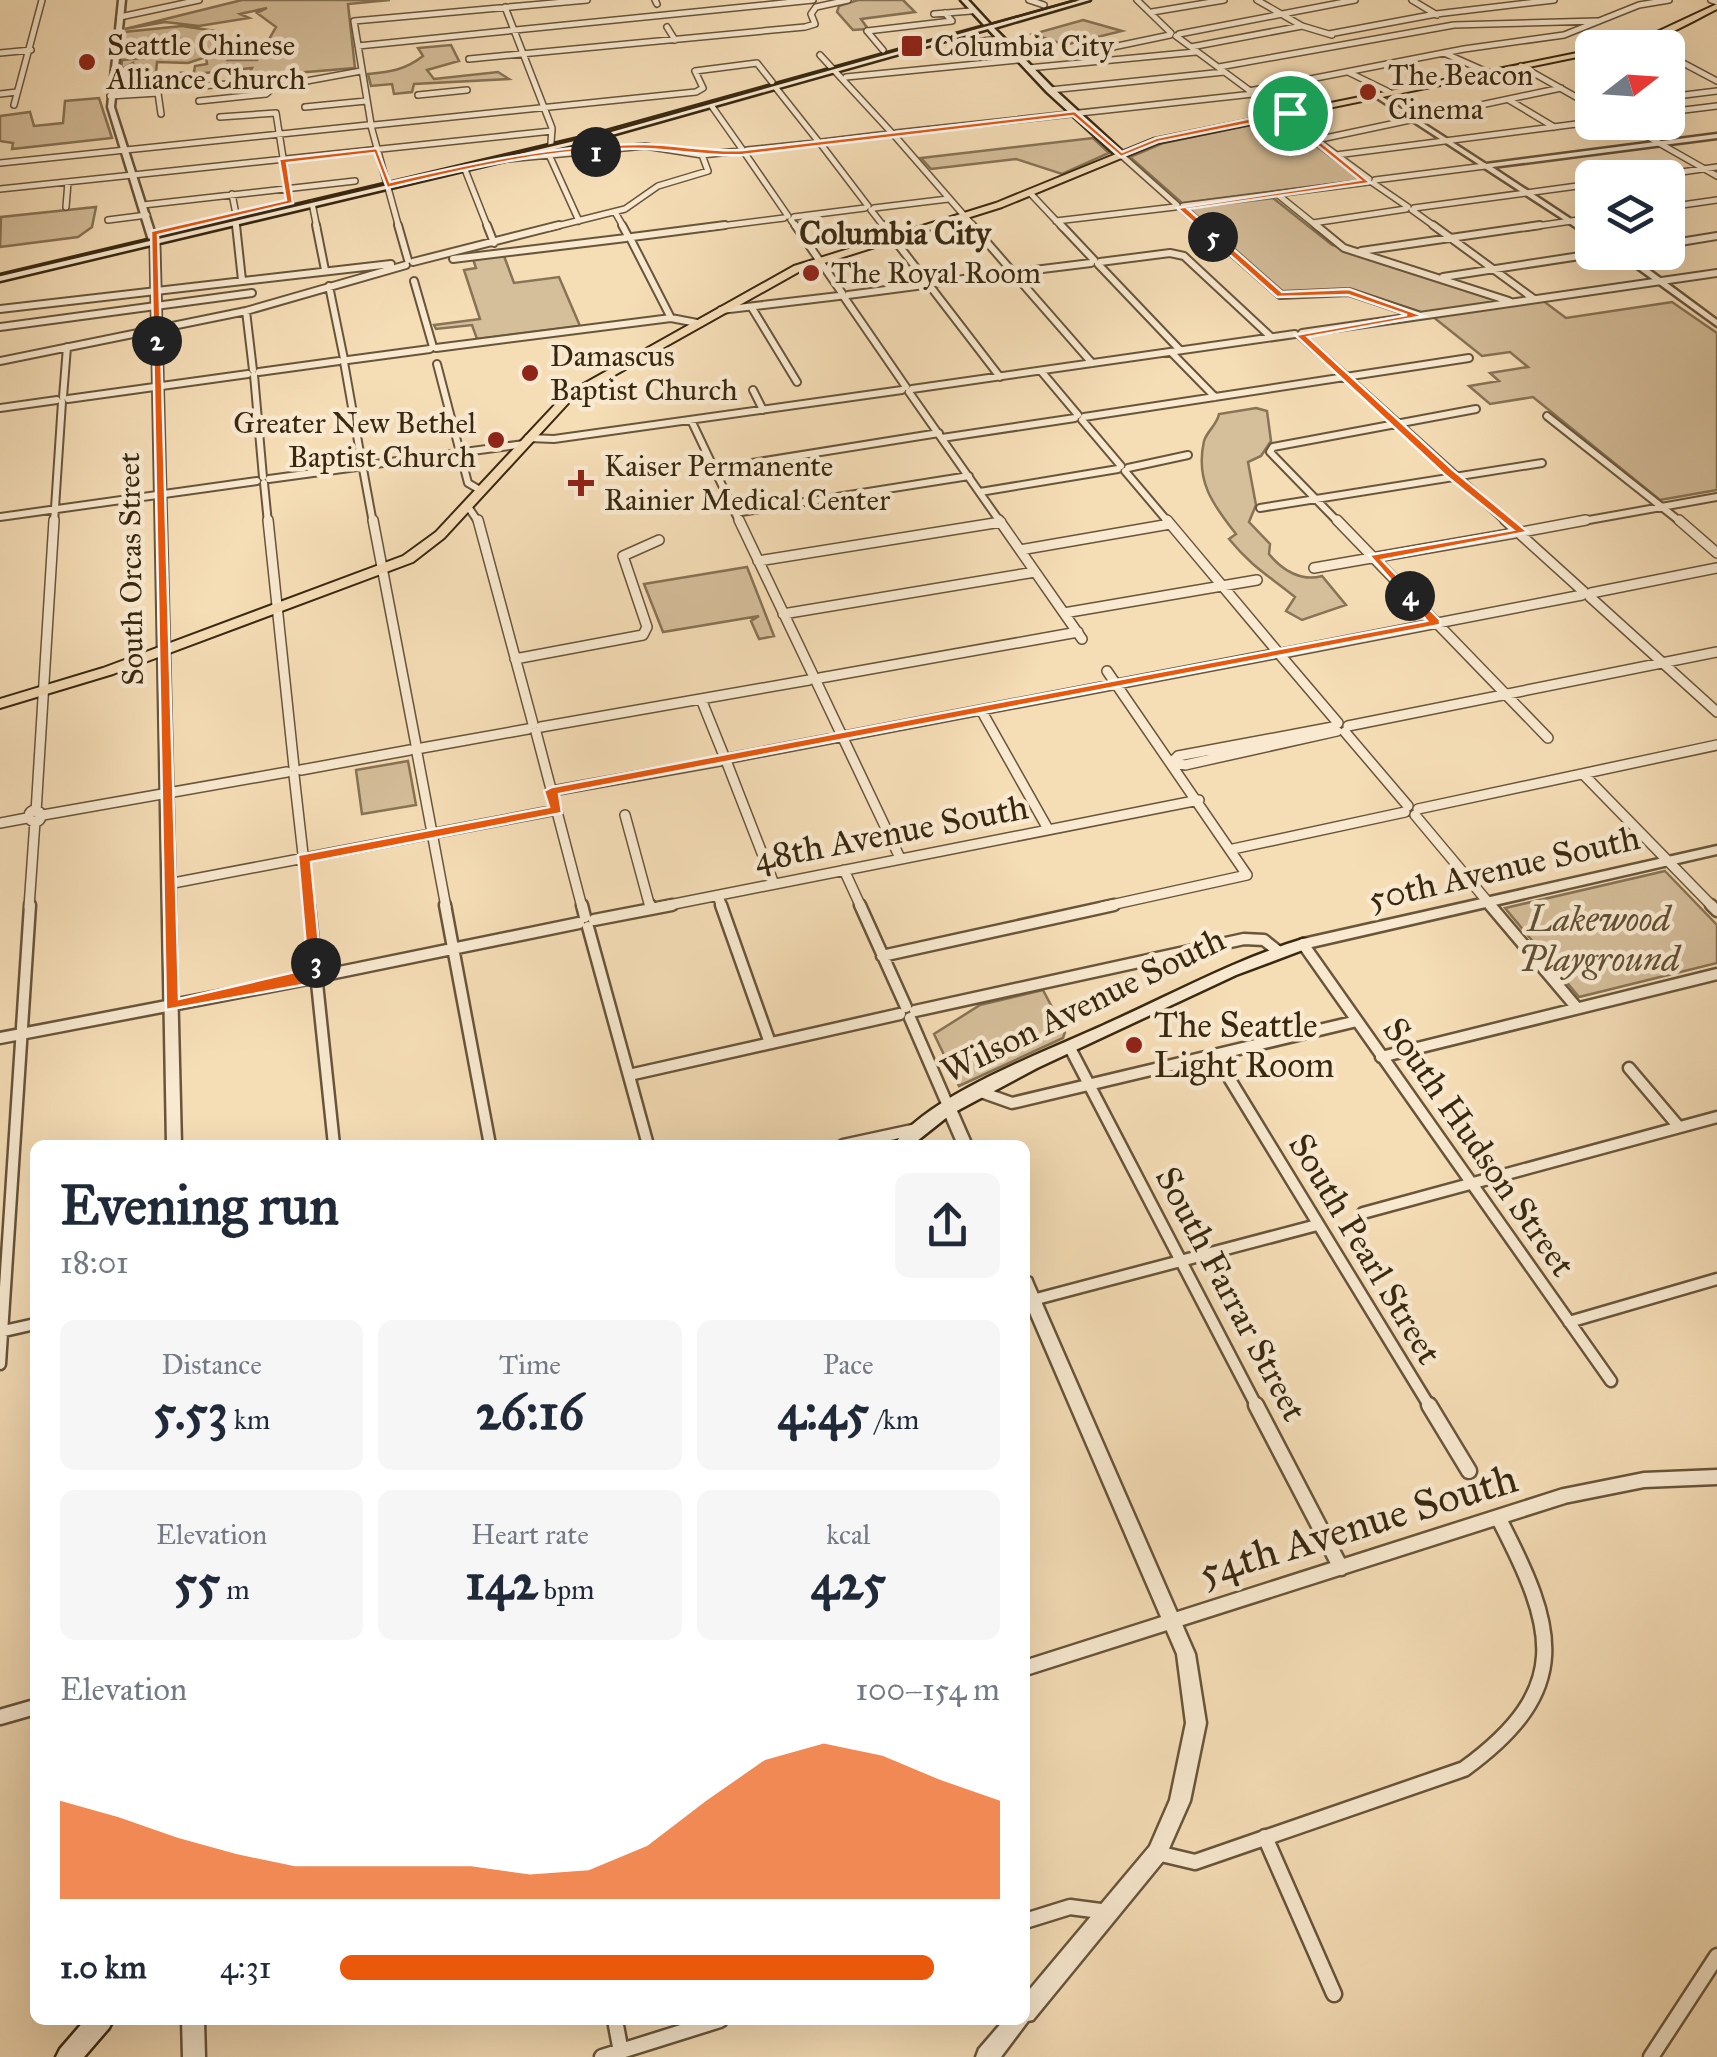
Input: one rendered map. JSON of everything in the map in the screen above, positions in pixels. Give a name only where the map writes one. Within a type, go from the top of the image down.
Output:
[{"type":"main road","points":[[964,0],[1019,60],[1121,155]]},
{"type":"main road","points":[[985,25],[1062,0]]},
{"type":"main road","points":[[236,218],[290,202],[496,160],[1086,0]]},
{"type":"main road","points":[[1664,30],[1715,2]]},
{"type":"main road","points":[[0,704],[164,651],[383,571],[426,548],[568,397],[818,260],[1031,194],[1156,140],[1575,55]]},
{"type":"main road","points":[[0,274],[312,203],[711,105],[774,85]]},
{"type":"main road","points":[[1390,92],[1391,105]]},
{"type":"main road","name":"Wilson Avenue South","points":[[906,1140],[917,1128],[949,1108],[1070,1048],[1303,944]]},
{"type":"main road","points":[[68,2057],[97,2025]]},
{"type":"street","points":[[14,105],[42,0]]},
{"type":"street","name":"South Orcas Street","points":[[122,0],[110,96],[123,151],[154,237],[174,1140]]},
{"type":"street","points":[[120,16],[199,0]]},
{"type":"street","points":[[407,263],[371,125],[354,21],[587,0]]},
{"type":"street","points":[[358,46],[453,33],[813,0]]},
{"type":"street","points":[[469,60],[805,27],[815,24],[812,14],[816,7],[848,0]]},
{"type":"street","points":[[1029,0],[1044,5]]},
{"type":"street","points":[[1137,0],[1156,12],[1224,0]]},
{"type":"street","points":[[1148,0],[1174,34],[1534,299]]},
{"type":"street","points":[[1257,0],[1302,26],[1346,42]]},
{"type":"street","points":[[1090,62],[1108,48],[1355,0]]},
{"type":"street","points":[[1412,0],[1454,24]]},
{"type":"street","points":[[1329,34],[1434,14],[1554,0]]},
{"type":"street","points":[[1577,30],[1619,13],[1669,0]]},
{"type":"street","points":[[505,7],[544,107],[552,144],[579,221]]},
{"type":"street","points":[[934,14],[971,10]]},
{"type":"street","points":[[900,72],[866,30],[952,21],[944,13]]},
{"type":"street","points":[[1577,30],[1619,13]]},
{"type":"street","points":[[1050,90],[1222,70],[1346,42],[1454,24],[1520,17],[1598,21]]},
{"type":"street","points":[[761,22],[768,31]]},
{"type":"street","points":[[1028,68],[1194,49],[1302,26]]},
{"type":"street","points":[[667,27],[675,40]]},
{"type":"street","points":[[1000,377],[929,284],[892,238],[870,208],[819,142],[757,63],[695,71],[703,90],[2,163],[0,190],[377,150],[552,144],[644,146],[702,155],[743,151],[819,142],[1075,114],[1251,92],[1575,31]]},
{"type":"street","points":[[453,33],[456,43]]},
{"type":"street","points":[[966,43],[1000,40]]},
{"type":"street","points":[[0,53],[31,50]]},
{"type":"street","points":[[1443,53],[1487,72]]},
{"type":"street","points":[[820,55],[846,79],[1092,363]]},
{"type":"street","points":[[846,79],[1019,60]]},
{"type":"street","points":[[1685,64],[1716,79]]},
{"type":"street","points":[[1521,66],[1575,96]]},
{"type":"street","points":[[199,101],[361,71]]},
{"type":"street","points":[[1347,72],[1390,92]]},
{"type":"street","points":[[200,86],[268,81],[272,90]]},
{"type":"street","points":[[418,96],[466,88],[474,114]]},
{"type":"street","points":[[1316,140],[1561,88]]},
{"type":"street","points":[[1685,95],[1717,91]]},
{"type":"street","points":[[0,94],[18,92]]},
{"type":"street","points":[[110,96],[158,92],[161,114]]},
{"type":"street","points":[[1376,95],[1575,224]]},
{"type":"street","points":[[1508,100],[1554,127]]},
{"type":"street","points":[[305,107],[366,101]]},
{"type":"street","points":[[0,823],[814,678],[1080,636],[711,105]]},
{"type":"street","points":[[1685,110],[1717,106]]},
{"type":"street","points":[[220,117],[276,113],[290,202]]},
{"type":"street","points":[[1336,155],[1575,124]]},
{"type":"street","points":[[1056,221],[1717,136]]},
{"type":"street","points":[[1652,140],[1717,176]]},
{"type":"street","points":[[496,160],[508,161],[552,144]]},
{"type":"street","points":[[430,259],[615,212],[658,186],[708,172],[702,155]]},
{"type":"street","points":[[1121,155],[1284,296],[1343,292],[1419,316]]},
{"type":"street","points":[[464,167],[494,243]]},
{"type":"street","points":[[1685,172],[1717,167]]},
{"type":"street","points":[[144,205],[355,181]]},
{"type":"street","points":[[66,207],[68,182]]},
{"type":"street","points":[[1313,223],[1575,186]]},
{"type":"street","points":[[232,194],[242,280]]},
{"type":"street","points":[[1031,194],[1216,397]]},
{"type":"street","points":[[1277,194],[1357,252],[1512,302]]},
{"type":"street","points":[[0,309],[948,199]]},
{"type":"street","points":[[1685,205],[1717,200]]},
{"type":"street","points":[[312,203],[325,270]]},
{"type":"street","points":[[615,212],[671,318]]},
{"type":"street","points":[[108,220],[147,215]]},
{"type":"street","points":[[1357,252],[1575,220]]},
{"type":"street","points":[[1685,241],[1717,236]]},
{"type":"street","points":[[721,310],[1178,253],[1271,337]]},
{"type":"street","points":[[1439,278],[1575,257]]},
{"type":"street","points":[[0,361],[246,312],[407,263]]},
{"type":"street","points":[[1643,270],[1715,321]]},
{"type":"street","points":[[0,517],[1717,272]]},
{"type":"street","points":[[414,281],[433,348]]},
{"type":"street","points":[[330,286],[489,1140]]},
{"type":"street","points":[[0,326],[252,293]]},
{"type":"street","points":[[752,308],[798,382]]},
{"type":"street","points":[[246,312],[333,1140]]},
{"type":"street","points":[[0,408],[671,318],[697,323]]},
{"type":"street","points":[[1299,334],[1717,712]]},
{"type":"street","points":[[0,1364],[67,347]]},
{"type":"street","points":[[746,464],[1469,358]]},
{"type":"street","points":[[437,364],[468,482],[480,490]]},
{"type":"street","points":[[1040,371],[1578,1008]]},
{"type":"street","points":[[753,390],[763,410]]},
{"type":"street","points":[[1476,409],[1270,449],[1548,738]]},
{"type":"street","points":[[1547,416],[1626,474],[1660,508],[1717,553]]},
{"type":"street","points":[[691,420],[900,858]]},
{"type":"street","points":[[980,492],[1188,456]]},
{"type":"street","points":[[1260,508],[1542,463]]},
{"type":"street","points":[[735,513],[968,476]]},
{"type":"street","points":[[1314,568],[1717,497]]},
{"type":"street","points":[[467,505],[477,516],[647,1140]]},
{"type":"street","points":[[758,561],[1001,522]]},
{"type":"street","points":[[1020,550],[1170,524]]},
{"type":"street","points":[[516,659],[643,635],[647,627],[622,560],[626,553],[659,540]]},
{"type":"street","points":[[552,791],[1717,568]]},
{"type":"street","points":[[784,614],[1035,572]]},
{"type":"street","points":[[1064,614],[1258,580]]},
{"type":"street","points":[[1172,762],[1185,764],[1340,728],[1717,652]]},
{"type":"street","points":[[882,956],[1242,878],[1247,869],[1234,849],[1107,672]]},
{"type":"street","points":[[701,699],[774,884]]},
{"type":"street","points":[[980,710],[1048,830]]},
{"type":"street","points":[[1234,849],[1717,745]]},
{"type":"street","points":[[1584,774],[1717,911]]},
{"type":"street","name":"48th Avenue South","points":[[0,1038],[1199,800]]},
{"type":"street","points":[[168,884],[556,810]]},
{"type":"street","points":[[625,815],[651,909]]},
{"type":"street","name":"50th Avenue South","points":[[1303,944],[1717,850]]},
{"type":"street","points":[[844,870],[963,1140]]},
{"type":"street","points":[[718,896],[770,1043]]},
{"type":"street","points":[[629,1075],[1244,939],[1264,940],[1279,952]]},
{"type":"street","name":"South Hudson Street","points":[[1303,944],[1611,1381]]},
{"type":"street","points":[[1381,1057],[1717,974]]},
{"type":"street","points":[[981,1092],[1012,1103],[1356,1021]]},
{"type":"street","name":"South Farrar Street","points":[[1070,1048],[1341,1568]]},
{"type":"street","name":"South Pearl Street","points":[[1215,1054],[1469,1471]]},
{"type":"street","points":[[1630,1068],[1680,1127]]},
{"type":"street","points":[[1363,1213],[1717,1117]]},
{"type":"street","points":[[865,1140],[917,1128]]},
{"type":"street","points":[[1030,1295],[1317,1225]]},
{"type":"street","points":[[1569,1322],[1717,1279]]},
{"type":"street","points":[[1030,1300],[1172,1620],[1192,1682],[1196,1723],[1180,1801],[1157,1852],[1030,2006]]},
{"type":"street","points":[[1,1332],[30,1325]]},
{"type":"street","name":"54th Avenue South","points":[[1030,1666],[1499,1520],[1564,1496],[1644,1480],[1717,1477]]},
{"type":"street","points":[[1157,1852],[1195,1862],[1464,1769],[1491,1752],[1529,1714],[1540,1688],[1546,1631],[1529,1572],[1499,1520]]},
{"type":"street","points":[[0,1717],[30,1708]]},
{"type":"street","points":[[1265,1837],[1334,1994]]},
{"type":"street","points":[[1030,1919],[1070,1906],[1108,1912]]},
{"type":"street","points":[[1652,2057],[1717,1956]]},
{"type":"street","points":[[193,2025],[194,2057]]},
{"type":"street","points":[[616,2025],[620,2052]]},
{"type":"street","points":[[602,2057],[704,2025]]},
{"type":"street","points":[[987,2057],[1014,2025]]},
{"type":"green space","points":[[242,0],[390,0],[348,4],[355,68],[258,76],[249,74],[252,68],[158,78],[118,88],[119,77],[194,72],[195,66],[207,64],[206,57],[188,63],[157,62],[156,73],[133,75],[133,63],[121,69],[122,60],[145,58],[182,43],[179,36],[123,45],[124,32],[182,26],[222,32],[213,48],[214,55],[231,56],[228,60],[257,60],[276,27],[257,13],[267,8],[240,14],[249,18],[199,26],[165,22],[125,29]]},
{"type":"green space","points":[[858,0],[903,0],[915,12],[861,19],[868,29],[853,30],[837,12],[839,6]]},
{"type":"green space","points":[[1083,20],[1122,31],[1065,45],[1033,34]]},
{"type":"green space","points":[[451,45],[459,61],[427,70],[434,79],[498,72],[509,79],[414,84],[412,92],[394,94],[392,84],[371,86],[368,74],[410,64],[423,56],[418,48]]},
{"type":"green space","points":[[99,98],[112,138],[12,149],[13,143],[0,141],[0,116],[30,112],[34,126],[63,123],[65,101]]},
{"type":"green space","points":[[1280,119],[1362,180],[1182,203],[1130,157],[1163,143]]},
{"type":"green space","points":[[1093,138],[1109,153],[1062,174],[1016,159],[931,169],[921,158]]},
{"type":"green space","points":[[1273,198],[1332,245],[1513,304],[1542,300],[1566,318],[1672,302],[1717,333],[1717,490],[1660,500],[1533,397],[1490,404],[1469,386],[1499,381],[1490,373],[1528,367],[1510,352],[1482,356],[1432,316],[1354,290],[1287,295],[1188,208]]},
{"type":"green space","points":[[96,207],[92,227],[78,237],[0,247],[1,217]]},
{"type":"green space","points":[[504,256],[514,283],[559,277],[580,326],[477,339],[472,325],[436,329],[434,325],[480,319],[464,270],[476,268],[473,259]]},
{"type":"green space","points":[[1256,408],[1267,411],[1271,441],[1261,456],[1248,462],[1256,505],[1249,522],[1270,544],[1269,554],[1280,565],[1299,576],[1322,576],[1346,605],[1302,620],[1286,611],[1295,597],[1229,539],[1236,534],[1213,502],[1204,480],[1204,441],[1219,414]]},
{"type":"green space","points":[[747,567],[774,636],[759,639],[751,621],[759,616],[663,632],[644,584]]},
{"type":"green space","points":[[408,761],[416,805],[362,814],[356,770]]},
{"type":"green space","name":"Lakewood Playground","points":[[1665,871],[1717,925],[1717,963],[1579,997],[1505,908]]},
{"type":"green space","points":[[1043,990],[1065,1032],[1063,1038],[959,1086],[934,1034],[980,1005]]},
{"type":"tram line","points":[[0,275],[603,133],[1076,0]]},
{"type":"place","name":"Columbia City","points":[[912,46]]},
{"type":"place","name":"Seattle Chinese Alliance Church","points":[[87,62]]},
{"type":"place","name":"The Beacon Cinema","points":[[1368,92]]},
{"type":"place","name":"The Royal Room","points":[[811,273]]},
{"type":"place","name":"Damascus Baptist Church","points":[[530,373]]},
{"type":"place","name":"Greater New Bethel Baptist Church","points":[[496,440]]},
{"type":"place","name":"Kaiser Permanente Rainier Medical Center","points":[[581,483]]},
{"type":"place","name":"The Seattle Light Room","points":[[1134,1045]]},
{"type":"district","name":"Columbia City","points":[[895,233]]},
{"type":"route","points":[[1290,113],[1295,124],[1368,182],[1181,208],[1280,295],[1349,292],[1419,316],[1300,335],[1449,472],[1523,534],[1373,558],[1436,623],[1283,652],[1276,650],[1274,654],[1108,687],[552,791],[556,810],[303,858],[316,971],[308,979],[171,1006],[154,233],[290,202],[282,161],[377,150],[387,185],[496,160],[644,146],[702,155],[746,152],[1075,114],[1121,155],[1156,140],[1290,113]]}]
